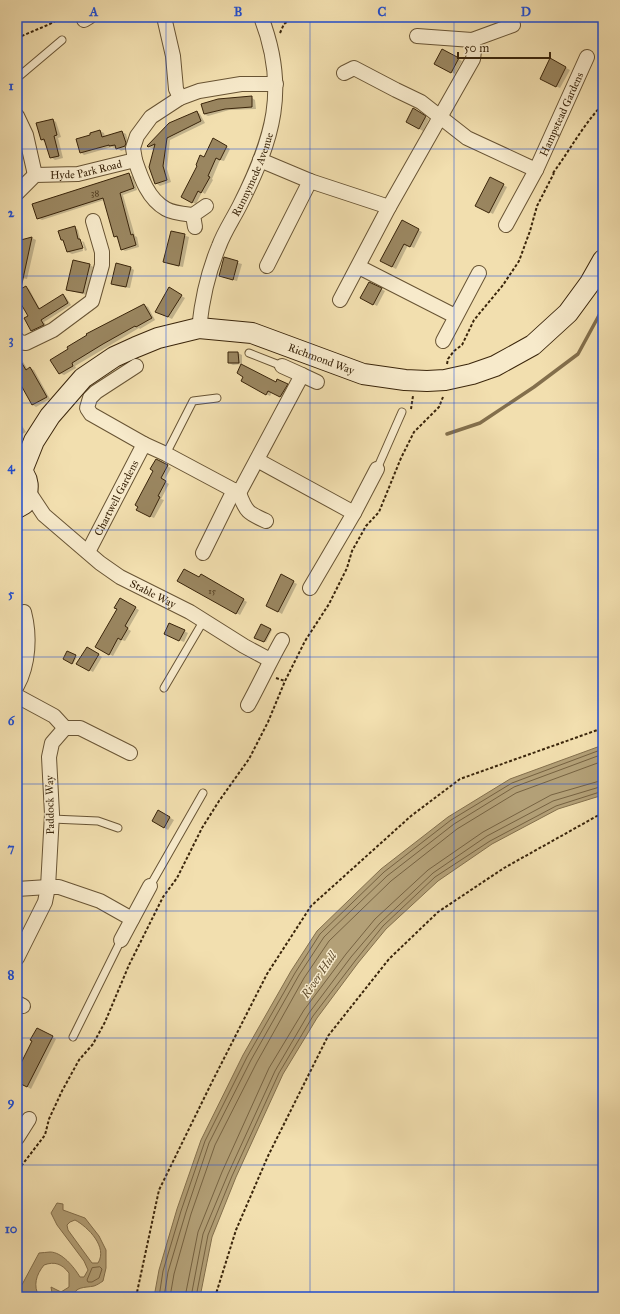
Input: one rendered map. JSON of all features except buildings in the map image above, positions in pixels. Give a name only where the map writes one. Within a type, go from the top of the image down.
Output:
[{"type":"street","points":[[164,17],[173,56],[176,89],[180,98]]},
{"type":"street","name":"Runnymede Avenue","points":[[199,328],[203,298],[208,277],[219,245],[260,160],[265,148],[273,116],[276,84],[269,38],[261,17]]},
{"type":"street","points":[[417,36],[472,40],[513,25]]},
{"type":"street","points":[[340,300],[472,59],[474,50],[472,40]]},
{"type":"street","name":"Hampstead Gardens","points":[[506,225],[537,168],[587,57]]},
{"type":"street","name":"Hampstead Gardens","points":[[344,73],[354,68],[421,102],[467,138],[537,168]]},
{"type":"street","name":"Hyde Park Road","points":[[206,206],[194,221],[167,210],[156,201],[143,182],[135,160],[133,148],[136,136],[151,117],[180,98],[200,91],[241,84],[276,84]]},
{"type":"street","name":"Hyde Park Road","points":[[17,116],[26,135],[35,174]]},
{"type":"street","name":"Hyde Park Road","points":[[17,193],[35,174],[78,174],[135,160]]},
{"type":"street","points":[[260,160],[310,181],[390,207]]},
{"type":"street","points":[[267,266],[310,181]]},
{"type":"street","points":[[17,339],[19,342],[26,344],[53,330],[92,301],[102,265],[102,252],[93,221]]},
{"type":"street","name":"Richmond Way","points":[[19,464],[50,416],[83,378],[98,367],[136,347],[158,338],[199,328],[252,333],[363,374],[415,381],[445,380],[472,374],[495,366],[533,345],[568,313],[590,283],[603,260]]},
{"type":"street","points":[[359,267],[455,316]]},
{"type":"street","points":[[443,341],[479,273]]},
{"type":"street","points":[[136,366],[96,392],[90,398],[87,408],[91,414],[144,444],[166,454],[237,492],[244,508],[252,515],[266,522]]},
{"type":"street","points":[[282,366],[317,382]]},
{"type":"street","points":[[203,554],[237,492],[258,460],[302,375]]},
{"type":"street","name":"Chartwell Gardens","points":[[88,552],[144,444]]},
{"type":"street","points":[[258,460],[354,513]]},
{"type":"street","points":[[17,508],[24,504],[28,491],[27,480],[19,464]]},
{"type":"street","points":[[310,588],[354,513],[377,469]]},
{"type":"street","name":"Stable Way","points":[[28,491],[44,515],[100,563],[120,577],[204,620],[244,646],[270,660]]},
{"type":"street","points":[[17,511],[44,515]]},
{"type":"street","points":[[17,686],[23,670],[28,641],[28,626],[24,612]]},
{"type":"street","points":[[248,705],[265,673],[270,660],[282,640]]},
{"type":"street","points":[[17,696],[54,716],[65,728],[80,728],[130,753]]},
{"type":"street","name":"Paddock Way","points":[[17,958],[45,902],[48,887],[52,819],[49,757],[52,744],[65,728]]},
{"type":"street","points":[[121,940],[150,886]]},
{"type":"street","points":[[17,889],[59,887],[100,901],[132,919]]},
{"type":"street","points":[[17,1138],[29,1119]]},
{"type":"lane","points":[[17,78],[62,40]]},
{"type":"lane","points":[[249,353],[282,366]]},
{"type":"lane","points":[[166,454],[193,401],[217,398]]},
{"type":"lane","points":[[377,469],[402,412]]},
{"type":"lane","points":[[164,688],[204,620]]},
{"type":"lane","points":[[150,886],[203,793]]},
{"type":"lane","points":[[52,819],[98,821],[118,828]]},
{"type":"lane","points":[[73,1037],[121,940]]},
{"type":"path","points":[[17,38],[50,24],[62,17]]},
{"type":"path","points":[[271,47],[277,42],[284,24],[294,17]]},
{"type":"path","points":[[17,1175],[22,1165],[45,1135],[49,1119],[62,1091],[79,1060],[93,1044],[105,1022],[129,965],[163,898],[177,878],[202,828],[218,801],[249,759],[268,722],[286,678],[305,641],[328,604],[347,568],[352,551],[366,526],[379,512],[401,458],[414,432],[439,407],[443,396],[448,359],[454,351],[462,345],[474,320],[503,284],[519,261],[537,206],[554,173],[576,137],[592,115],[603,104]]},
{"type":"path","points":[[537,168],[554,173]]},
{"type":"path","points":[[402,412],[411,409],[415,381]]},
{"type":"path","points":[[136,1297],[159,1190],[267,974],[311,906],[405,822],[460,779],[603,728]]},
{"type":"path","points":[[215,1297],[236,1230],[262,1170],[328,1036],[389,959],[438,912],[504,868],[603,814]]},
{"type":"path","points":[[17,1162],[22,1165]]},
{"type":"water","name":"River Hull","points":[[603,745],[603,795],[558,809],[492,844],[438,881],[386,929],[358,963],[317,1018],[283,1074],[236,1177],[212,1237],[200,1297],[154,1297],[159,1270],[177,1209],[201,1140],[243,1055],[291,971],[317,931],[381,869],[448,817],[510,779]]},
{"type":"water","points":[[57,1203],[63,1204],[63,1210],[85,1218],[99,1236],[106,1250],[106,1268],[103,1281],[94,1286],[78,1289],[72,1297],[60,1297],[52,1293],[51,1287],[61,1292],[69,1287],[69,1273],[64,1267],[52,1263],[44,1265],[37,1276],[36,1288],[39,1297],[31,1297],[26,1294],[21,1297],[17,1297],[17,1294],[39,1253],[50,1252],[59,1254],[71,1265],[80,1277],[84,1277],[88,1270],[84,1261],[57,1225],[51,1213]],"holes":[[[75,1220],[91,1232],[99,1244],[100,1257],[98,1263],[92,1263],[68,1230],[67,1225],[70,1222]]]},
{"type":"waterway","points":[[447,434],[480,423],[534,387],[578,354],[603,308]]}]
